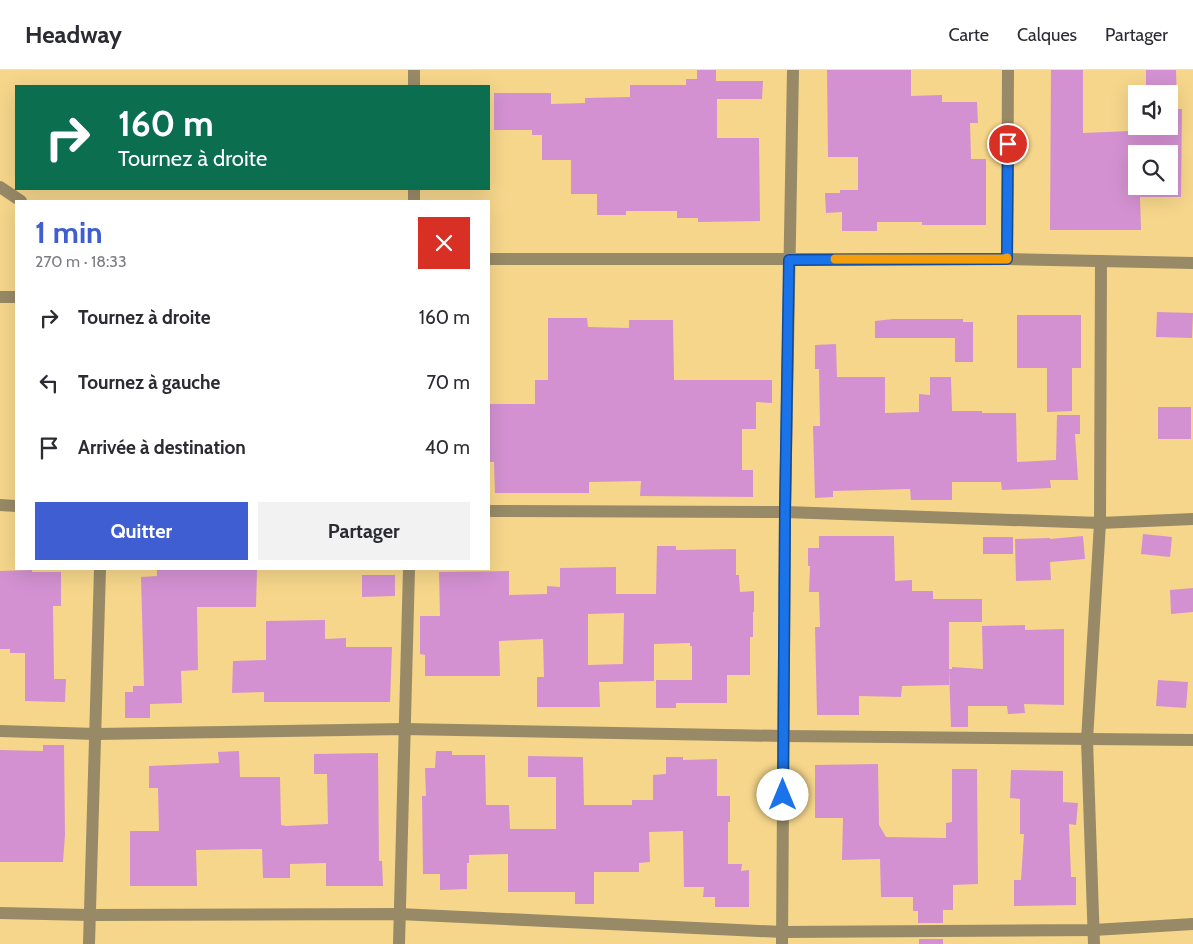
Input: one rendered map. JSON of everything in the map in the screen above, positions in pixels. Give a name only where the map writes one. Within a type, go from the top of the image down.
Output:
[{"type":"street","points":[[414,70],[414,85]]},
{"type":"street","points":[[782,938],[785,512],[793,70]]},
{"type":"street","points":[[1007,259],[1008,70]]},
{"type":"street","points":[[0,187],[20,200]]},
{"type":"street","points":[[490,259],[1007,259],[1193,263]]},
{"type":"street","points":[[1094,944],[1087,740],[1100,523],[1100,261]]},
{"type":"street","points":[[0,297],[15,297]]},
{"type":"street","points":[[0,505],[15,506]]},
{"type":"street","points":[[490,511],[785,512],[1100,523],[1193,519]]},
{"type":"street","points":[[89,944],[100,570]]},
{"type":"street","points":[[399,944],[409,570]]},
{"type":"street","points":[[0,732],[96,734],[404,729],[784,736],[1193,740]]},
{"type":"street","points":[[0,913],[89,915],[399,914],[782,938],[1094,930],[1193,924]]},
{"type":"building","points":[[697,70],[716,70],[716,81],[763,81],[762,99],[717,99],[717,138],[759,138],[760,221],[698,222],[698,218],[677,218],[677,211],[626,211],[626,215],[597,215],[597,194],[571,194],[571,160],[542,160],[542,135],[532,135],[532,130],[494,130],[494,93],[551,93],[551,104],[585,103],[585,98],[630,97],[630,85],[686,85],[686,79],[697,79]]},
{"type":"building","points":[[827,70],[911,70],[911,96],[942,95],[942,102],[977,102],[978,123],[970,123],[971,159],[986,159],[986,225],[922,225],[922,222],[877,222],[877,231],[842,231],[842,212],[826,213],[825,193],[840,193],[840,190],[858,190],[858,157],[828,157]]},
{"type":"building","points":[[1051,70],[1083,70],[1083,133],[1128,131],[1128,135],[1178,135],[1178,109],[1182,109],[1181,197],[1140,197],[1141,230],[1050,230]]},
{"type":"building","points":[[1146,70],[1176,70],[1176,85],[1146,85]]},
{"type":"building","points":[[1157,312],[1193,313],[1192,338],[1156,337]]},
{"type":"building","points":[[1017,315],[1081,315],[1081,368],[1072,368],[1072,411],[1047,412],[1047,368],[1017,368]]},
{"type":"building","points":[[548,318],[587,318],[588,327],[629,328],[629,320],[673,320],[674,380],[772,380],[772,403],[756,402],[756,429],[742,429],[742,470],[753,470],[753,497],[640,496],[641,481],[589,482],[589,493],[495,493],[494,462],[490,462],[490,404],[535,404],[535,380],[548,380]]},
{"type":"building","points":[[893,319],[963,319],[963,322],[973,322],[973,362],[955,362],[955,338],[875,338],[875,321]]},
{"type":"building","points":[[836,344],[837,377],[885,377],[885,413],[919,412],[919,394],[930,395],[930,377],[951,377],[952,411],[1016,413],[1017,462],[1056,460],[1057,415],[1080,415],[1080,434],[1075,434],[1078,480],[1050,480],[1051,488],[1002,490],[1001,482],[952,482],[952,500],[911,500],[910,489],[833,491],[833,497],[815,498],[813,426],[820,426],[819,369],[815,369],[815,345]]},
{"type":"building","points":[[1158,407],[1191,407],[1191,439],[1158,439]]},
{"type":"building","points":[[1143,534],[1172,537],[1170,557],[1141,554]]},
{"type":"building","points":[[819,536],[894,536],[895,581],[912,580],[912,591],[933,591],[933,599],[982,599],[982,622],[949,622],[949,685],[902,686],[901,697],[859,696],[859,715],[817,715],[815,627],[820,627],[819,592],[809,592],[810,566],[808,566],[808,548],[819,548]]},
{"type":"building","points":[[1083,536],[1085,559],[1050,562],[1051,580],[1016,581],[1015,539],[1050,539]]},
{"type":"building","points":[[983,537],[1013,537],[1013,554],[983,554]]},
{"type":"building","points":[[657,546],[676,546],[676,550],[736,549],[736,575],[739,575],[740,592],[754,591],[753,637],[750,637],[750,675],[727,675],[727,703],[676,703],[676,708],[656,708],[656,680],[692,680],[692,646],[690,646],[690,643],[654,644],[654,681],[599,682],[600,707],[537,707],[537,677],[544,677],[543,639],[499,641],[500,676],[425,676],[425,655],[420,654],[420,616],[440,616],[439,572],[509,571],[509,595],[547,594],[547,586],[560,587],[560,568],[616,567],[616,594],[656,594]],"holes":[[[624,613],[623,664],[588,665],[588,614]]]},
{"type":"building","points":[[32,570],[32,572],[61,572],[61,606],[53,606],[54,679],[66,679],[65,702],[25,701],[25,653],[10,653],[10,649],[0,649],[0,571]]},
{"type":"building","points":[[157,570],[257,570],[256,607],[197,607],[198,670],[181,671],[182,703],[150,704],[150,718],[125,718],[125,692],[133,692],[133,686],[144,686],[141,577],[157,576]]},
{"type":"building","points":[[362,575],[395,575],[395,596],[362,597]]},
{"type":"building","points":[[1193,588],[1193,612],[1171,614],[1170,590]]},
{"type":"building","points":[[325,620],[325,639],[346,638],[346,647],[392,647],[390,702],[264,702],[264,692],[232,693],[233,661],[266,660],[266,621]]},
{"type":"building","points":[[1025,625],[1025,630],[1064,629],[1064,705],[1024,704],[1025,713],[1008,714],[1007,706],[968,706],[968,727],[951,727],[949,669],[952,669],[952,667],[983,669],[982,626]]},
{"type":"building","points":[[1158,680],[1188,682],[1186,708],[1156,706]]},
{"type":"building","points":[[43,745],[64,745],[65,835],[63,862],[0,862],[0,750],[43,751]]},
{"type":"building","points":[[239,751],[240,777],[280,777],[281,825],[286,826],[328,824],[327,774],[314,774],[314,754],[378,753],[379,861],[382,861],[383,886],[326,886],[326,863],[290,864],[290,878],[263,878],[262,849],[196,850],[197,886],[130,886],[130,831],[159,831],[158,788],[149,788],[149,766],[219,763],[218,752]]},
{"type":"building","points":[[436,751],[452,751],[452,755],[485,755],[486,805],[509,805],[510,829],[556,829],[556,777],[528,777],[528,756],[583,757],[584,805],[632,805],[632,800],[653,800],[653,775],[666,774],[666,757],[683,757],[683,760],[717,759],[717,796],[730,796],[728,864],[742,864],[741,871],[749,870],[749,907],[715,907],[715,897],[703,897],[704,887],[684,887],[683,831],[649,832],[650,862],[639,863],[639,872],[594,872],[594,904],[575,904],[575,892],[508,892],[508,854],[469,855],[469,863],[467,863],[467,889],[440,890],[440,874],[423,874],[422,796],[426,796],[425,768],[435,768]]},
{"type":"building","points":[[878,764],[879,825],[886,837],[946,838],[946,823],[952,822],[952,769],[977,769],[978,884],[953,885],[953,910],[943,910],[943,923],[918,923],[918,911],[913,911],[913,897],[881,897],[880,859],[842,860],[843,818],[815,818],[815,765]]},
{"type":"building","points":[[1011,770],[1063,771],[1063,802],[1078,803],[1076,825],[1069,824],[1071,877],[1076,877],[1076,905],[1014,906],[1014,880],[1021,880],[1024,834],[1020,834],[1020,799],[1010,798]]},
{"type":"building","points":[[919,939],[943,939],[943,944],[919,944]]},
{"type":"slow traffic","points":[[835,259],[1007,258]]},
{"type":"route","points":[[783,795],[789,260],[1007,259],[1008,144]]}]
